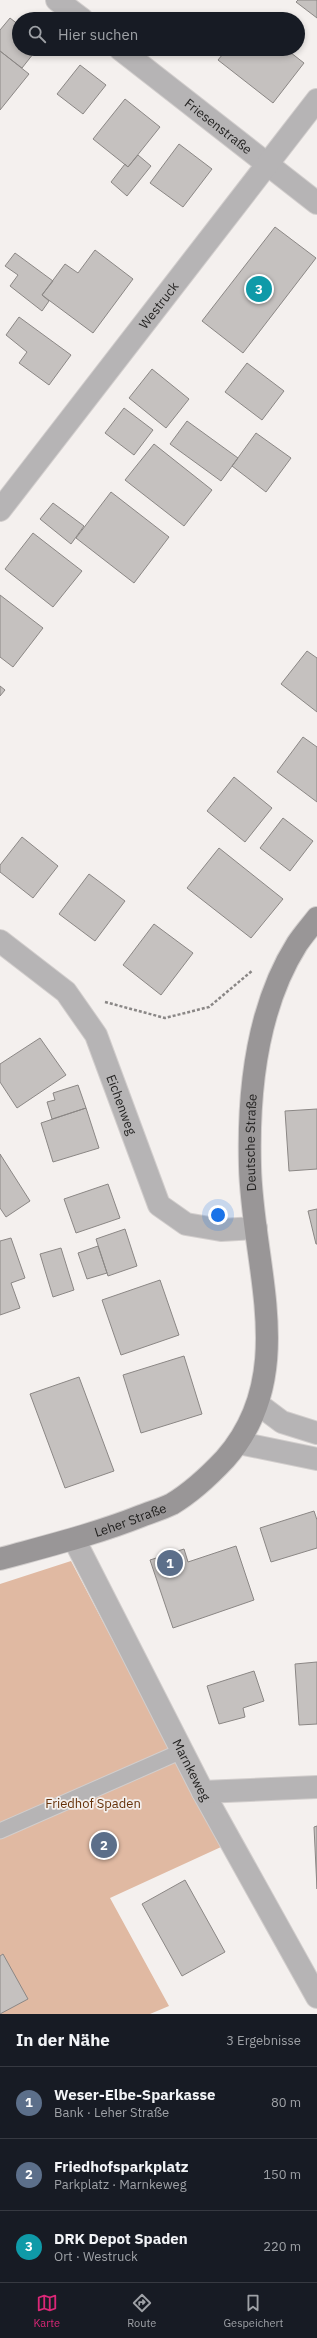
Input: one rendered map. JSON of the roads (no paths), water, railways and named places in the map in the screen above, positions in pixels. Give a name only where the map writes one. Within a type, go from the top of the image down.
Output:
[{"type":"street","points":[[57,0],[73,12]]},
{"type":"street","name":"Friesenstraße","points":[[129,56],[317,203]]},
{"type":"street","name":"Westruck","points":[[0,510],[317,100]]},
{"type":"street","name":"Deutsche Straße","points":[[258,1404],[266,1373],[269,1332],[250,1168],[250,1107],[258,1045],[274,989],[297,944],[317,918]]},
{"type":"street","name":"Eichenweg","points":[[0,941],[66,992],[96,1035],[159,1205],[186,1224],[221,1230],[256,1228]]},
{"type":"street","points":[[258,1404],[282,1422],[317,1433]]},
{"type":"street","name":"Leher Straße","points":[[0,1559],[126,1522],[172,1504],[206,1479],[238,1443],[258,1404]]},
{"type":"street","points":[[238,1443],[317,1459]]},
{"type":"street","name":"Marnkeweg","points":[[74,1538],[203,1792],[317,1996]]},
{"type":"street","points":[[203,1792],[317,1787]]},
{"type":"lane","points":[[0,1831],[182,1751]]},
{"type":"place","name":"DRK Depot Spaden","points":[[259,289]]},
{"type":"place","name":"Weser-Elbe-Sparkasse","points":[[170,1563]]},
{"type":"place","name":"Friedhofsparkplatz","points":[[104,1845]]},
{"type":"park label","name":"Friedhof Spaden","points":[[93,1803]]}]
